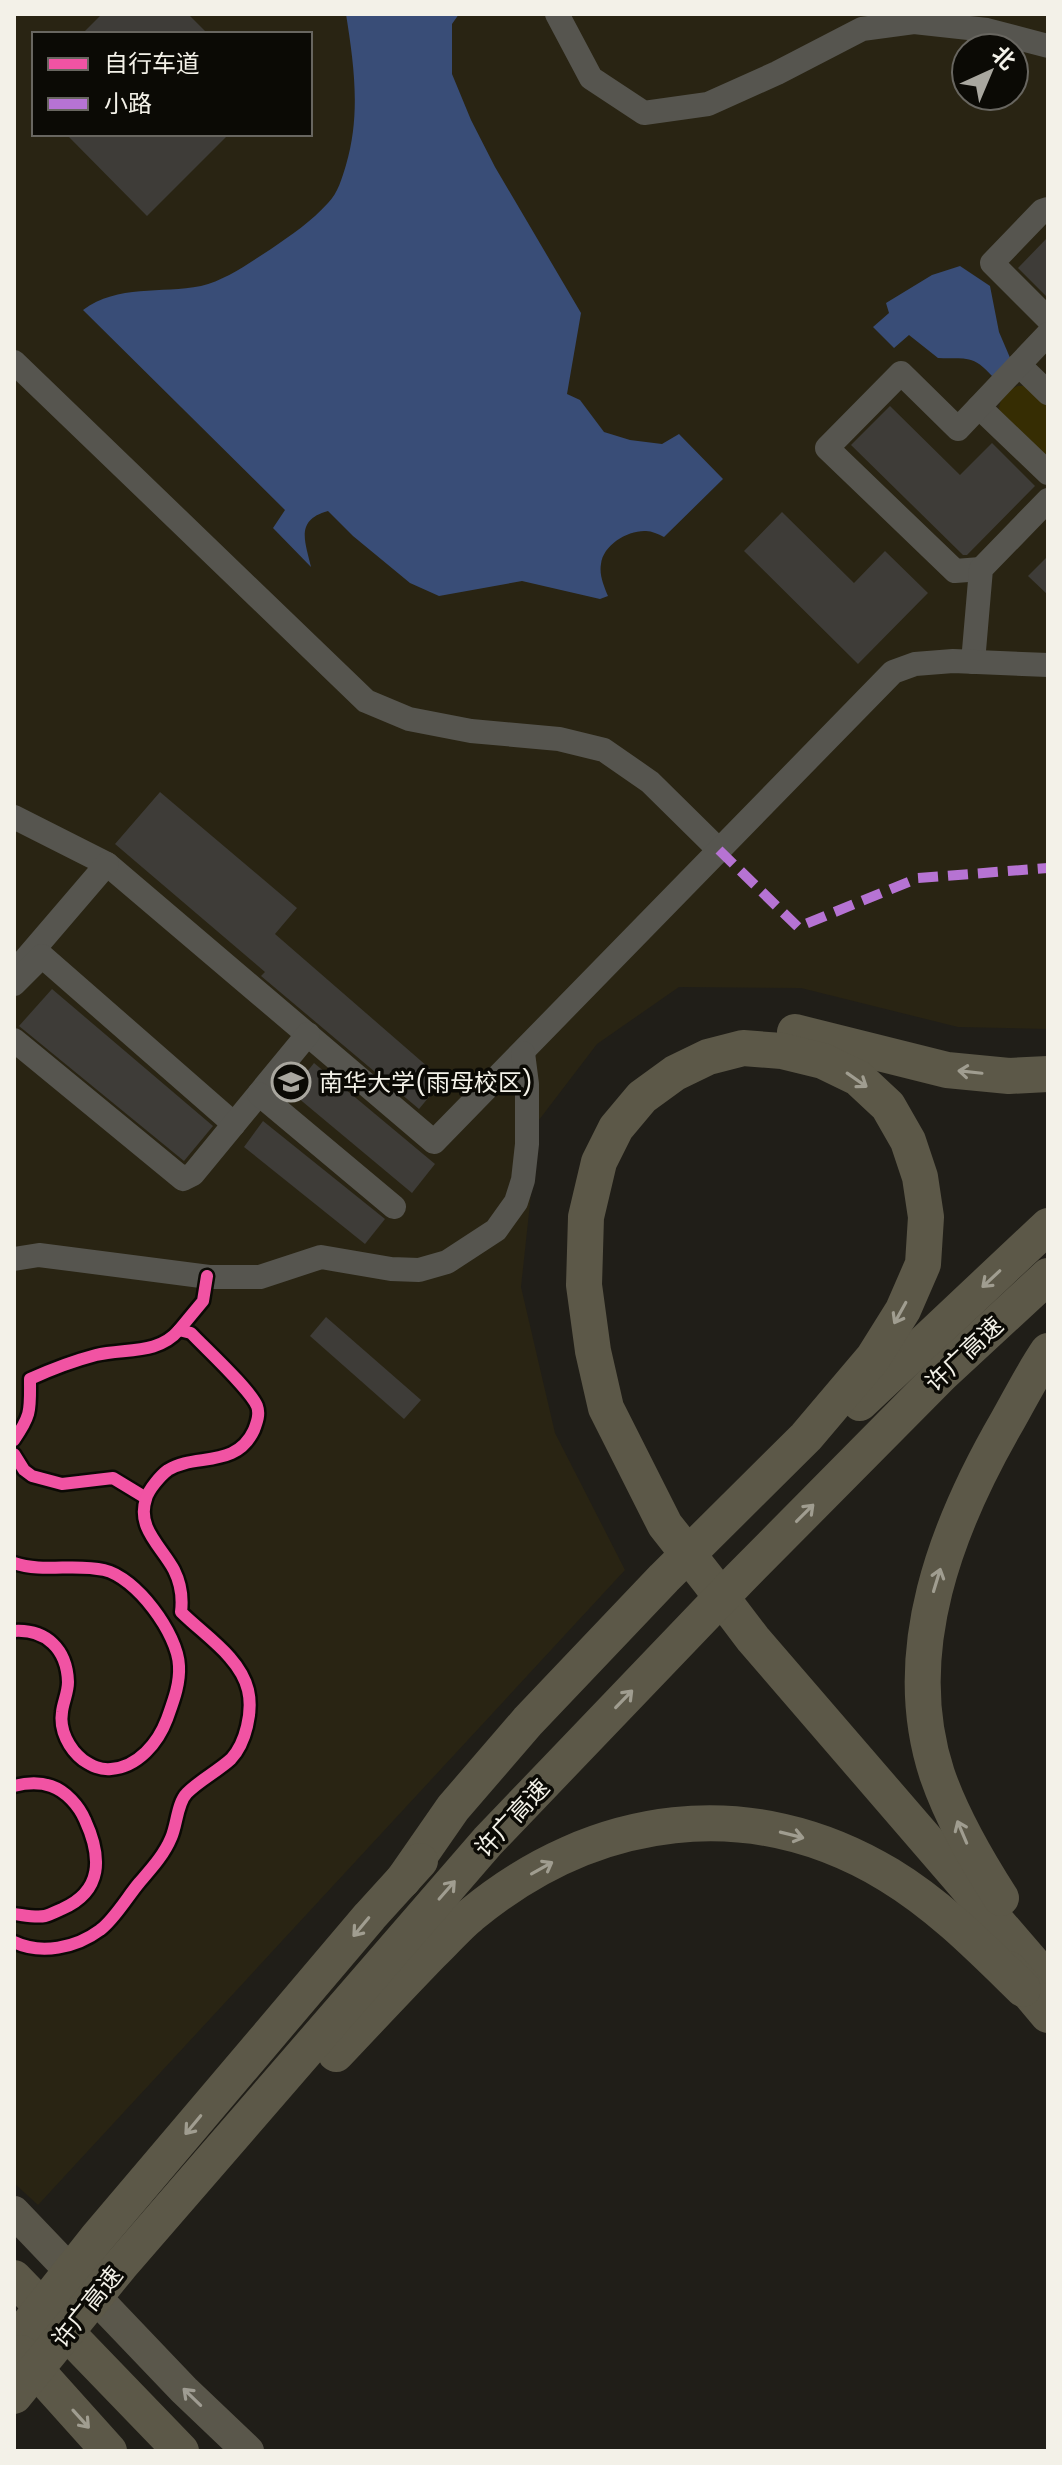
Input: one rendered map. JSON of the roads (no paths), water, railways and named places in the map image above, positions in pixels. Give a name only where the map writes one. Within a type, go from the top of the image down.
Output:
[{"type":"highway","points":[[1045,2000],[748,1645],[659,1531],[600,1438],[574,1342],[569,1285],[572,1204],[583,1161],[599,1123],[626,1090],[659,1062],[694,1045],[727,1033],[779,1029],[947,1070],[1009,1076],[1048,1074]]},
{"type":"highway","points":[[403,1880],[453,1808],[528,1721],[664,1578],[806,1437],[873,1358],[903,1310],[923,1264],[926,1217],[920,1177],[908,1141],[888,1106],[858,1078],[823,1061],[782,1051],[743,1048],[708,1057],[675,1073],[642,1097],[616,1128],[599,1162],[586,1217],[584,1285],[593,1351],[606,1408],[659,1531]]},
{"type":"highway","name":"许广高速","points":[[14,2345],[97,2238],[370,1916],[607,1658],[778,1480],[1048,1226]]},
{"type":"highway","name":"许广高速","points":[[14,2396],[126,2272],[488,1841],[739,1579],[930,1386],[1048,1276]]},
{"type":"highway","points":[[1048,1351],[994,1443],[949,1541],[932,1596],[923,1656],[924,1712],[937,1773],[970,1851],[1048,1970]]},
{"type":"highway","points":[[14,2420],[126,2272],[470,1916],[512,1885],[588,1846],[643,1828],[697,1823],[751,1825],[820,1841],[889,1875],[953,1921],[1045,2000]]},
{"type":"highway","points":[[14,2278],[181,2451]]},
{"type":"highway","points":[[14,2345],[109,2451]]},
{"type":"main road","points":[[14,2212],[184,2390],[248,2451]]},
{"type":"street","points":[[557,14],[591,78],[644,113],[708,104],[862,29],[914,22],[987,30],[1048,46]]},
{"type":"street","points":[[1048,209],[1042,211],[992,263],[1048,319]]},
{"type":"street","points":[[981,569],[955,571],[827,448],[901,373],[958,429],[1048,334]]},
{"type":"street","points":[[14,362],[366,701],[409,719],[471,731],[559,739],[604,750],[650,782],[719,850]]},
{"type":"street","points":[[1019,365],[1048,393]]},
{"type":"street","points":[[979,407],[1048,473]]},
{"type":"street","points":[[973,662],[981,569],[1048,500]]},
{"type":"street","points":[[14,817],[107,864],[434,1142],[893,672],[915,664],[973,662],[1048,665]]},
{"type":"street","points":[[14,971],[107,864]]},
{"type":"street","points":[[14,984],[42,956],[234,1124]]},
{"type":"street","points":[[14,1040],[183,1179],[193,1174],[308,1034]]},
{"type":"street","points":[[14,1259],[39,1255],[209,1277],[260,1277],[321,1257],[419,1270],[447,1262],[496,1230],[516,1202],[523,1180],[527,1144],[527,1084],[523,1053]]},
{"type":"street","points":[[259,1094],[394,1207]]},
{"type":"water","points":[[346,14],[459,14],[452,24],[452,74],[495,167],[581,313],[567,394],[580,400],[604,432],[630,440],[662,444],[679,434],[723,479],[664,537],[639,531],[611,545],[603,557],[601,568],[608,596],[600,599],[522,581],[439,596],[410,583],[328,511],[311,520],[307,526],[305,540],[311,567],[273,528],[285,510],[83,310],[111,296],[201,286],[219,280],[286,239],[328,203],[343,175],[351,146],[355,108]]},
{"type":"water","points":[[960,266],[990,286],[999,332],[1011,360],[994,378],[974,361],[938,358],[909,335],[894,348],[873,327],[889,313],[886,303],[932,275]]},
{"type":"place","name":"南华大学(雨母校区)","points":[[291,1082]]}]
